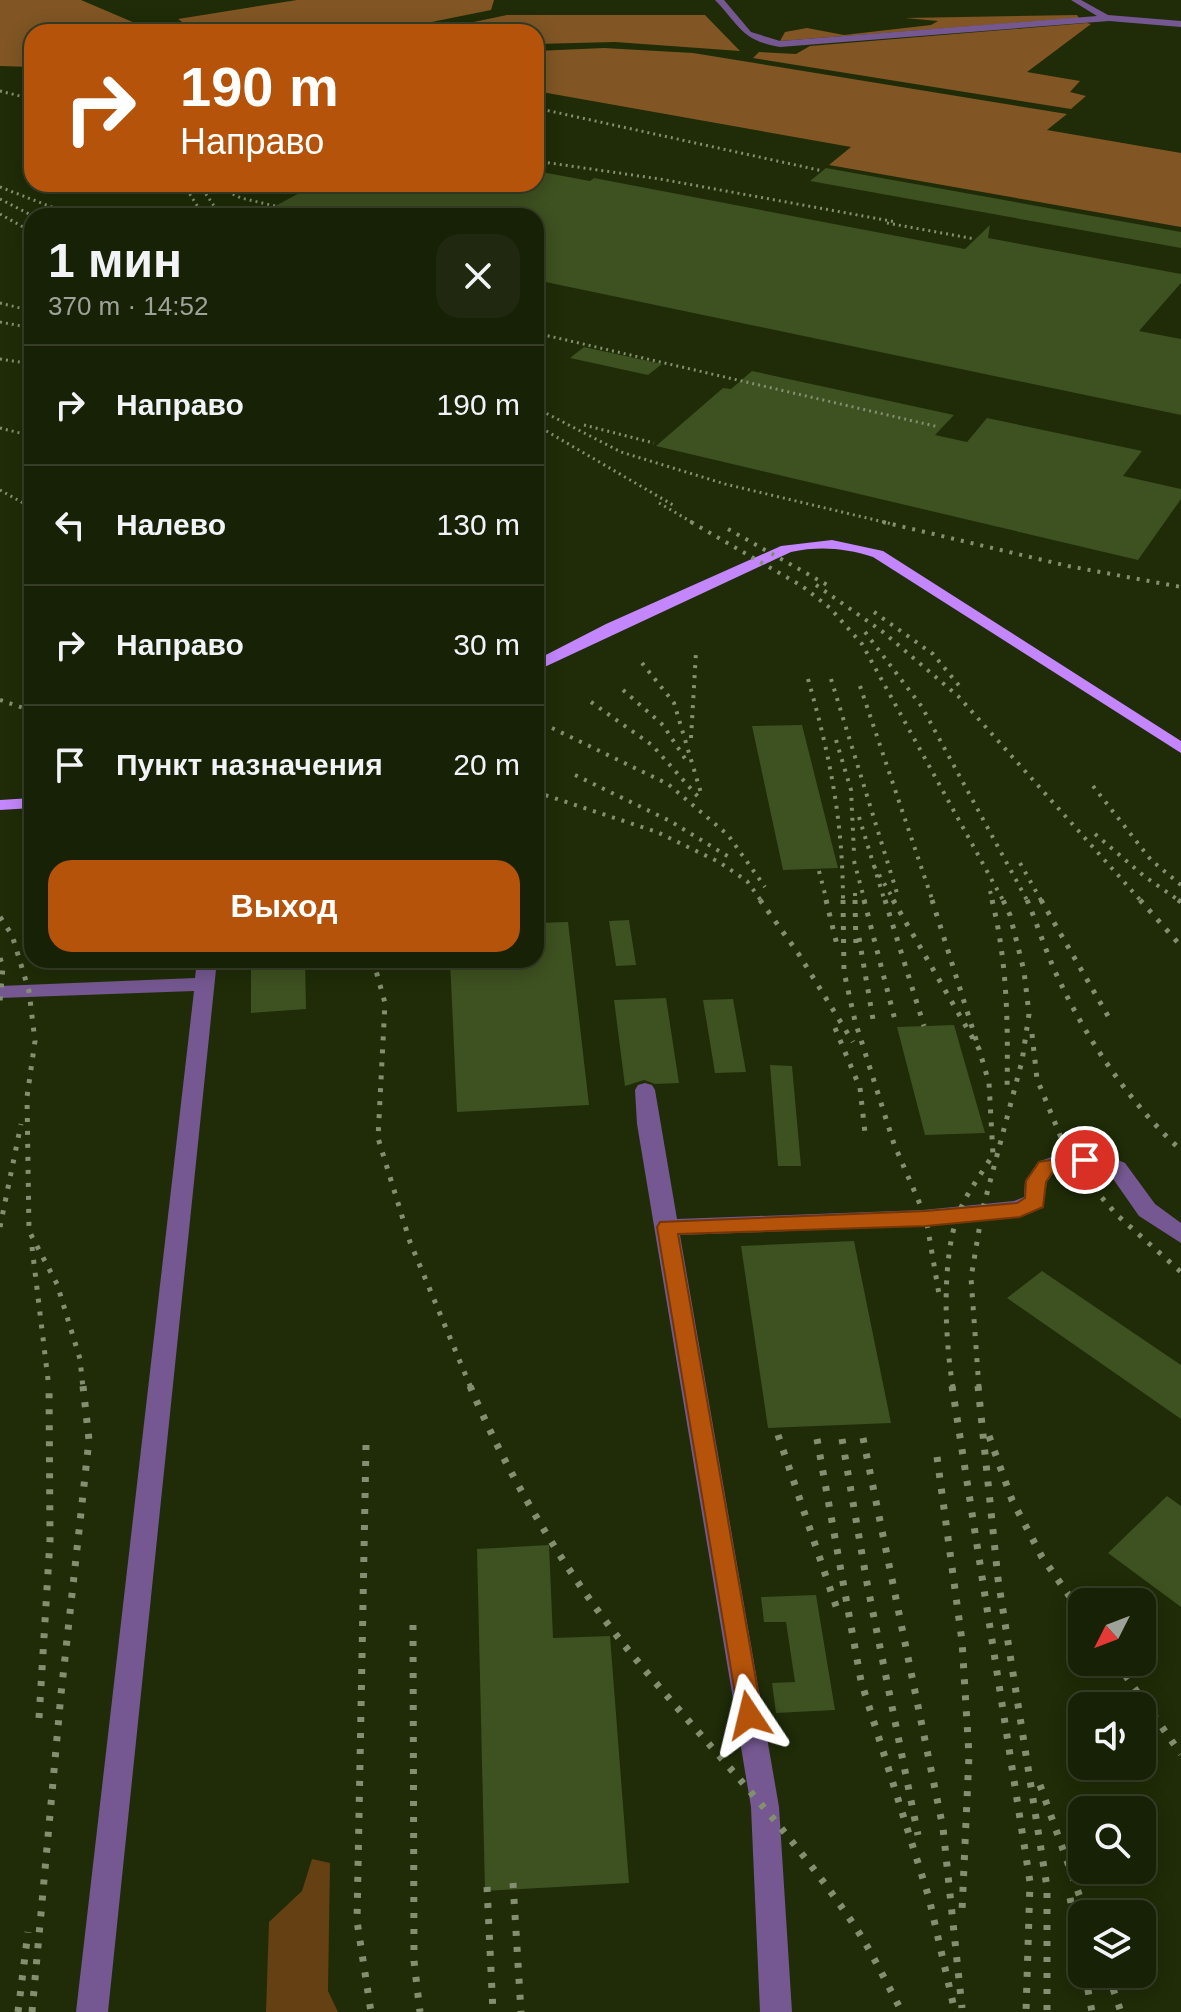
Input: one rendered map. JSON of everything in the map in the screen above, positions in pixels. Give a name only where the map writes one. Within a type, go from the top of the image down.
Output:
[{"type":"main road","points":[[544,662],[612,627],[786,549],[806,543],[832,543],[878,554],[1181,748]]},
{"type":"main road","points":[[0,805],[24,804]]},
{"type":"street","points":[[719,0],[731,9],[747,35],[754,40],[780,44],[1109,18],[1181,24]]},
{"type":"street","points":[[1075,0],[1109,18]]},
{"type":"street","points":[[0,992],[205,972],[92,2012]]},
{"type":"street","points":[[645,1090],[648,1124],[765,1807],[776,2012]]},
{"type":"street","points":[[667,1227],[926,1218],[1020,1210],[1035,1202],[1036,1181],[1046,1167],[1099,1160],[1117,1168],[1147,1210],[1181,1235]]},
{"type":"shaded area","points":[[0,0],[81,0],[137,24],[24,24],[24,67],[0,66]]},
{"type":"shaded area","points":[[297,0],[494,0],[491,10],[422,24],[185,24],[178,19]]},
{"type":"shaded area","points":[[507,15],[705,15],[740,51],[615,42],[544,44],[544,24],[464,24]]},
{"type":"shaded area","points":[[1077,15],[1079,18],[780,41],[785,32],[807,28],[844,35],[931,25],[938,21],[905,18]]},
{"type":"shaded area","points":[[1091,24],[1027,72],[1080,81],[1070,92],[1086,96],[1071,109],[753,58],[759,52],[796,54],[810,46]]},
{"type":"shaded area","points":[[604,48],[693,53],[1067,114],[1047,130],[1181,153],[1181,227],[829,165],[851,147],[544,92],[544,51]]},
{"type":"shaded area","points":[[312,1859],[330,1863],[328,1991],[338,2012],[266,2012],[269,1922],[302,1891]]},
{"type":"building","points":[[826,168],[1181,232],[1181,248],[810,181]]},
{"type":"building","points":[[544,172],[590,181],[594,178],[965,249],[990,225],[988,238],[1181,274],[1181,283],[1139,331],[1181,339],[1181,415],[544,282],[544,208],[272,208],[301,192],[544,192]]},
{"type":"building","points":[[584,347],[662,364],[648,375],[570,358]]},
{"type":"building","points":[[752,371],[954,415],[935,435],[967,442],[987,418],[1142,451],[1123,476],[1181,489],[1181,499],[1138,560],[656,446],[723,388],[731,389]]},
{"type":"building","points":[[802,725],[838,868],[783,870],[752,726]]},
{"type":"building","points":[[629,920],[636,965],[616,966],[609,921]]},
{"type":"building","points":[[568,922],[589,1105],[457,1112],[450,968],[544,968],[544,923]]},
{"type":"building","points":[[251,968],[305,968],[306,1009],[251,1013]]},
{"type":"building","points":[[666,998],[679,1083],[655,1084],[644,1080],[625,1086],[614,1000]]},
{"type":"building","points":[[733,999],[746,1072],[715,1073],[703,1000]]},
{"type":"building","points":[[954,1025],[985,1133],[925,1135],[897,1027]]},
{"type":"building","points":[[770,1065],[792,1066],[801,1166],[778,1166]]},
{"type":"building","points":[[854,1241],[891,1423],[768,1428],[741,1246]]},
{"type":"building","points":[[1042,1271],[1181,1365],[1181,1419],[1007,1298]]},
{"type":"building","points":[[1167,1496],[1181,1506],[1181,1607],[1156,1588],[1108,1553]]},
{"type":"building","points":[[549,1545],[553,1638],[610,1636],[629,1883],[485,1891],[477,1549]]},
{"type":"building","points":[[816,1595],[835,1710],[776,1713],[772,1683],[795,1682],[786,1622],[764,1622],[761,1597]]},
{"type":"railway","points":[[0,91],[24,97]]},
{"type":"railway","points":[[544,110],[823,171]]},
{"type":"railway","points":[[544,162],[660,179],[896,222]]},
{"type":"railway","points":[[0,187],[54,208]]},
{"type":"railway","points":[[188,192],[199,208]]},
{"type":"railway","points":[[204,192],[216,208]]},
{"type":"railway","points":[[228,192],[275,206]]},
{"type":"railway","points":[[294,192],[299,193]]},
{"type":"railway","points":[[0,199],[24,211]]},
{"type":"railway","points":[[0,214],[24,228]]},
{"type":"railway","points":[[887,223],[975,239]]},
{"type":"railway","points":[[0,303],[24,309]]},
{"type":"railway","points":[[0,322],[24,326]]},
{"type":"railway","points":[[544,335],[939,427]]},
{"type":"railway","points":[[0,359],[24,363]]},
{"type":"railway","points":[[544,412],[621,452],[725,484],[892,524]]},
{"type":"railway","points":[[584,425],[654,443]]},
{"type":"railway","points":[[0,428],[24,434]]},
{"type":"railway","points":[[544,430],[673,505]]},
{"type":"railway","points":[[0,490],[24,504]]},
{"type":"railway","points":[[659,503],[695,524]]},
{"type":"railway","points":[[691,522],[802,586],[830,608],[862,644],[1004,901]]},
{"type":"railway","points":[[883,522],[1068,566],[1181,587]]},
{"type":"railway","points":[[728,529],[829,586]]},
{"type":"railway","points":[[816,585],[883,632],[958,696],[1142,902]]},
{"type":"railway","points":[[874,612],[933,654],[961,688]]},
{"type":"railway","points":[[865,632],[922,707],[1027,901]]},
{"type":"railway","points":[[691,738],[696,652]]},
{"type":"railway","points":[[642,663],[674,703],[701,793]]},
{"type":"railway","points":[[808,679],[834,789],[841,844],[843,902]]},
{"type":"railway","points":[[831,679],[897,893]]},
{"type":"railway","points":[[860,686],[933,902]]},
{"type":"railway","points":[[623,690],[663,725],[686,760]]},
{"type":"railway","points":[[0,700],[24,708]]},
{"type":"railway","points":[[591,702],[652,745],[701,800]]},
{"type":"railway","points":[[552,728],[668,784],[728,835],[765,887]]},
{"type":"railway","points":[[836,740],[851,790],[854,853]]},
{"type":"railway","points":[[575,775],[670,821],[729,857]]},
{"type":"railway","points":[[1093,786],[1151,860],[1181,885]]},
{"type":"railway","points":[[544,795],[657,832],[719,862],[747,881],[762,902]]},
{"type":"railway","points":[[859,817],[885,902]]},
{"type":"railway","points":[[1095,834],[1144,876],[1181,902],[1178,900]]},
{"type":"railway","points":[[854,861],[865,902]]},
{"type":"railway","points":[[1020,863],[1042,902]]},
{"type":"railway","points":[[874,866],[895,902]]},
{"type":"railway","points":[[819,871],[827,902]]},
{"type":"railway","points":[[990,891],[993,902]]},
{"type":"railway","points":[[855,893],[855,900]]},
{"type":"railway","points":[[760,900],[798,953],[853,1042]]},
{"type":"railway","points":[[826,900],[838,949]]},
{"type":"railway","points":[[843,900],[844,972],[855,1021],[894,1144],[926,1218],[940,1300]]},
{"type":"railway","points":[[855,900],[856,949]]},
{"type":"railway","points":[[864,900],[896,1024]]},
{"type":"railway","points":[[885,900],[924,1026]]},
{"type":"railway","points":[[893,900],[979,1049]]},
{"type":"railway","points":[[932,900],[979,1049]]},
{"type":"railway","points":[[992,900],[1004,972],[1007,1093]]},
{"type":"railway","points":[[1041,900],[1112,1023]]},
{"type":"railway","points":[[1140,900],[1181,946]]},
{"type":"railway","points":[[979,1388],[971,1278],[982,1212],[1022,1061],[1029,1014],[1024,971],[1004,901]]},
{"type":"railway","points":[[1027,901],[1057,976],[1085,1030],[1130,1095],[1181,1150]]},
{"type":"railway","points":[[0,917],[12,935],[29,991],[35,1041],[27,1097],[29,1231],[57,1284],[80,1359],[83,1388]]},
{"type":"railway","points":[[859,938],[874,1025]]},
{"type":"railway","points":[[0,958],[3,967],[0,1002]]},
{"type":"railway","points":[[375,968],[385,1003],[378,1138],[410,1242],[471,1388]]},
{"type":"railway","points":[[835,1028],[860,1088],[865,1133]]},
{"type":"railway","points":[[1032,1034],[1037,1079],[1071,1162],[1117,1215],[1181,1272]]},
{"type":"railway","points":[[979,1049],[989,1083],[993,1155]]},
{"type":"railway","points":[[0,1227],[21,1124]]},
{"type":"railway","points":[[953,1388],[947,1324],[949,1255],[961,1208],[992,1156]]},
{"type":"railway","points":[[32,1247],[49,1388]]},
{"type":"railway","points":[[39,1718],[50,1540],[49,1386]]},
{"type":"railway","points":[[32,2012],[61,1694],[89,1440],[83,1386]]},
{"type":"railway","points":[[470,1386],[520,1488],[580,1586],[625,1646],[771,1815],[826,1885],[866,1944],[902,2012]]},
{"type":"railway","points":[[952,1386],[1030,1882],[1026,2012]]},
{"type":"railway","points":[[978,1386],[998,1579],[1047,1887],[1047,2012]]},
{"type":"railway","points":[[778,1435],[837,1609]]},
{"type":"railway","points":[[989,1436],[1012,1500],[1042,1557],[1068,1594]]},
{"type":"railway","points":[[863,1438],[943,1828],[962,2008]]},
{"type":"railway","points":[[817,1439],[861,1681],[929,1898],[955,2012]]},
{"type":"railway","points":[[842,1439],[867,1583],[918,1835]]},
{"type":"railway","points":[[366,1445],[357,1921],[371,2012]]},
{"type":"railway","points":[[937,1457],[962,1641],[969,1755],[962,1911]]},
{"type":"railway","points":[[413,1625],[414,1961],[420,2012]]},
{"type":"railway","points":[[1126,1676],[1181,1754]]},
{"type":"railway","points":[[1040,1785],[1081,1900]]},
{"type":"railway","points":[[513,1883],[521,2012]]},
{"type":"railway","points":[[487,1887],[493,2012]]},
{"type":"railway","points":[[18,2012],[28,1932]]},
{"type":"railway","points":[[1088,1988],[1092,2012]]},
{"type":"railway","points":[[1113,1988],[1121,2012]]},
{"type":"route","points":[[749,1715],[667,1227],[926,1218],[1020,1210],[1035,1202],[1036,1181],[1046,1167],[1085,1160]]}]
